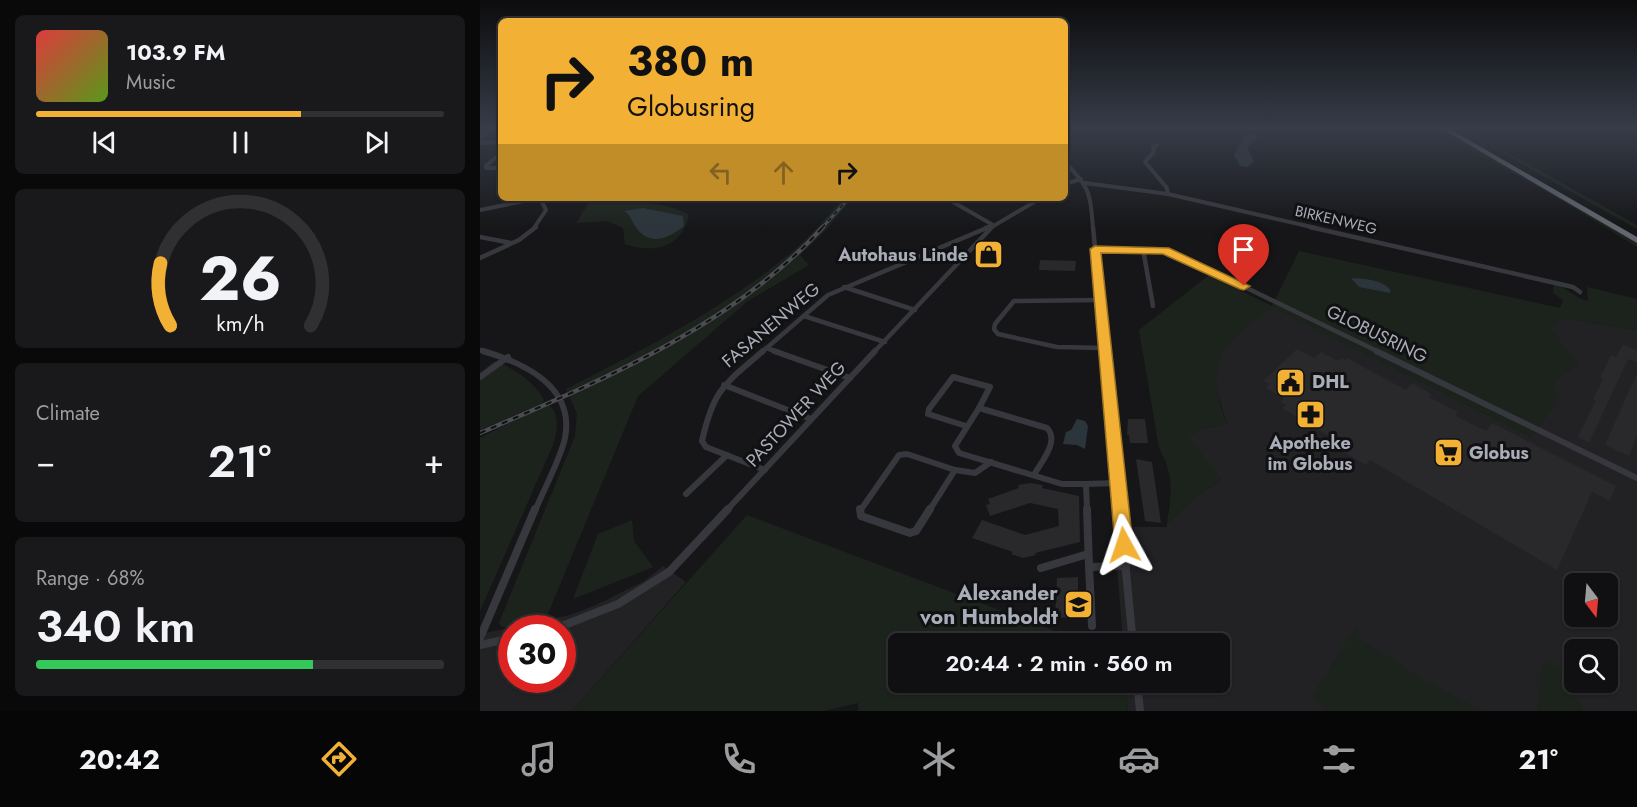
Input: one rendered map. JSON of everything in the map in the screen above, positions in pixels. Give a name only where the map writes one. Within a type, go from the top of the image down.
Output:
[{"type":"highway","points":[[1502,162],[1637,240]]},
{"type":"highway","points":[[1512,162],[1637,233]]},
{"type":"street","points":[[486,168],[492,162]]},
{"type":"street","points":[[1144,162],[1167,188],[1168,194]]},
{"type":"street","points":[[1068,165],[1083,181],[1090,195],[1132,633]]},
{"type":"street","points":[[480,169],[498,168]]},
{"type":"street","points":[[1068,184],[1083,181]]},
{"type":"street","name":"BIRKENWEG","points":[[1083,181],[1168,194],[1562,284],[1580,292]]},
{"type":"street","points":[[480,210],[524,201]]},
{"type":"street","points":[[480,258],[512,243],[531,230],[544,216],[545,205],[542,201]]},
{"type":"street","points":[[951,201],[993,225]]},
{"type":"street","name":"PASTOWER WEG","points":[[576,621],[618,604],[669,572],[993,225],[1036,201]]},
{"type":"street","name":"FASANENWEG","points":[[765,470],[706,447],[702,441],[710,405],[714,396],[724,385],[828,295],[993,225]]},
{"type":"street","points":[[480,237],[512,243]]},
{"type":"street","points":[[1143,249],[1153,306]]},
{"type":"street","name":"GLOBUSRING","points":[[1095,252],[1143,249],[1165,251],[1183,257],[1637,477]]},
{"type":"street","points":[[1148,276],[1156,280]]},
{"type":"street","points":[[844,287],[915,310]]},
{"type":"street","points":[[1100,300],[1014,301],[995,324],[994,329],[998,334],[1057,347],[1104,348]]},
{"type":"street","points":[[804,316],[885,342]]},
{"type":"street","points":[[766,348],[850,378]]},
{"type":"street","points":[[480,350],[508,357],[536,371],[559,398],[567,417],[564,440],[480,638]]},
{"type":"street","points":[[480,376],[508,357]]},
{"type":"street","points":[[966,426],[928,414],[949,380],[958,377],[990,387],[955,446],[959,453],[1062,484],[1118,483]]},
{"type":"street","points":[[724,385],[812,419]]},
{"type":"street","points":[[979,408],[1047,428],[1052,433],[1053,440],[1034,475]]},
{"type":"street","points":[[955,470],[916,531],[910,533],[861,516],[860,508],[899,455],[907,454],[972,475],[982,472],[991,462]]},
{"type":"street","points":[[686,494],[727,455]]},
{"type":"street","points":[[1086,484],[1092,626]]},
{"type":"street","points":[[1041,568],[1088,554]]},
{"type":"street","points":[[1089,567],[1126,566]]},
{"type":"street","points":[[480,645],[498,641]]},
{"type":"street","points":[[1138,693],[1140,711]]},
{"type":"shaded area","points":[[1238,162],[1253,162],[1248,167],[1240,166]]},
{"type":"shaded area","points":[[1494,162],[1498,162],[1637,243],[1637,247]]},
{"type":"shaded area","points":[[1519,162],[1525,162],[1637,225],[1637,229]]},
{"type":"shaded area","points":[[588,201],[653,203],[680,210],[689,215],[680,235],[665,246],[636,247],[625,244],[623,228],[607,221],[576,223],[588,204]]},
{"type":"shaded area","points":[[840,201],[850,201],[826,230],[800,255],[809,265],[748,301],[638,396],[547,615],[502,615],[575,436],[577,414],[566,389],[655,343],[712,309],[767,272],[800,245]]},
{"type":"shaded area","points":[[643,208],[683,216],[684,226],[659,239],[646,237],[640,233],[630,216],[624,211]]},
{"type":"shaded area","points":[[1299,251],[1560,308],[1563,300],[1553,293],[1554,284],[1588,301],[1587,287],[1637,299],[1637,330],[1561,318],[1551,329],[1579,364],[1554,382],[1557,403],[1531,437],[1272,307],[1230,344],[1217,369],[1220,402],[1227,424],[1206,428],[1188,436],[1221,480],[1195,497],[1167,523],[1171,493],[1169,476],[1159,448],[1139,330],[1209,275],[1272,306]]},
{"type":"shaded area","points":[[1351,278],[1377,281],[1390,289],[1390,293],[1359,287]]},
{"type":"shaded area","points":[[1272,306],[1531,437],[1554,382],[1550,329],[1561,318],[1637,330],[1637,711],[1128,711],[1127,693],[1230,693],[1230,633],[1122,633],[1114,527],[1167,527],[1167,523],[1195,497],[1221,480],[1187,436],[1206,428],[1227,424],[1215,385],[1216,367],[1223,351],[1234,337]]},
{"type":"shaded area","points":[[494,361],[522,376],[544,399],[543,403],[480,430],[480,373]]},
{"type":"shaded area","points":[[548,404],[556,418],[557,429],[553,445],[480,611],[480,438]]},
{"type":"shaded area","points":[[1077,419],[1085,421],[1088,426],[1085,449],[1077,445],[1063,444],[1066,432],[1071,430]]},
{"type":"shaded area","points":[[747,515],[1060,633],[888,633],[888,693],[1127,693],[1128,711],[858,711],[858,703],[825,711],[572,711]]},
{"type":"shaded area","points":[[632,520],[634,541],[653,567],[573,599],[598,534]]},
{"type":"shaded area","points":[[663,566],[686,582],[572,711],[480,711],[480,634],[498,630],[498,693],[576,693],[576,615],[570,615],[594,606],[644,581]]},
{"type":"shaded area","points":[[1355,627],[1359,630],[1356,636],[1417,675],[1482,711],[1326,711],[1312,696]]},
{"type":"shaded area","points":[[1542,661],[1563,668],[1564,693],[1573,693],[1583,711],[1537,711]]},
{"type":"building","points":[[1040,260],[1076,261],[1075,271],[1039,270]]},
{"type":"building","points":[[1623,345],[1637,350],[1637,362],[1628,359],[1589,443],[1578,437],[1596,400],[1593,399],[1611,355],[1616,357]]},
{"type":"building","name":"Globus","points":[[1297,349],[1314,358],[1321,352],[1338,361],[1341,358],[1345,360],[1347,358],[1406,390],[1412,383],[1432,394],[1429,397],[1458,412],[1456,416],[1486,431],[1492,423],[1616,486],[1610,501],[1592,492],[1557,570],[1370,460],[1366,465],[1333,446],[1337,441],[1282,408],[1286,405],[1280,402],[1284,398],[1266,388],[1269,384],[1263,381]]},
{"type":"building","points":[[1637,373],[1637,436],[1629,456],[1605,445]]},
{"type":"building","points":[[1128,419],[1145,419],[1148,443],[1130,443],[1129,435],[1127,435]]},
{"type":"building","points":[[1136,459],[1152,462],[1161,523],[1145,521]]},
{"type":"building","points":[[1030,483],[1079,496],[1080,542],[1023,558],[1011,554],[1013,552],[972,538],[982,520],[1025,535],[1059,526],[1058,509],[1030,503],[990,516],[986,505],[990,504],[988,499],[1019,488],[1018,485]]},
{"type":"building","points":[[1078,577],[1078,598],[1085,606],[1081,607],[1082,617],[1055,618],[1057,578]]},
{"type":"railway","points":[[822,228],[846,201]]},
{"type":"railway","points":[[480,433],[618,371],[707,322],[748,294],[787,262],[822,228]]},
{"type":"place","name":"Autohaus Linde","points":[[989,255]]},
{"type":"place","name":"DHL","points":[[1291,382]]},
{"type":"place","name":"Apotheke im Globus","points":[[1310,414]]},
{"type":"place","name":"Globus","points":[[1448,453]]},
{"type":"place","name":"Alexander von Humboldt","points":[[1079,605]]},
{"type":"route","points":[[1124,545],[1095,249],[1155,249],[1175,253],[1244,286]]}]
